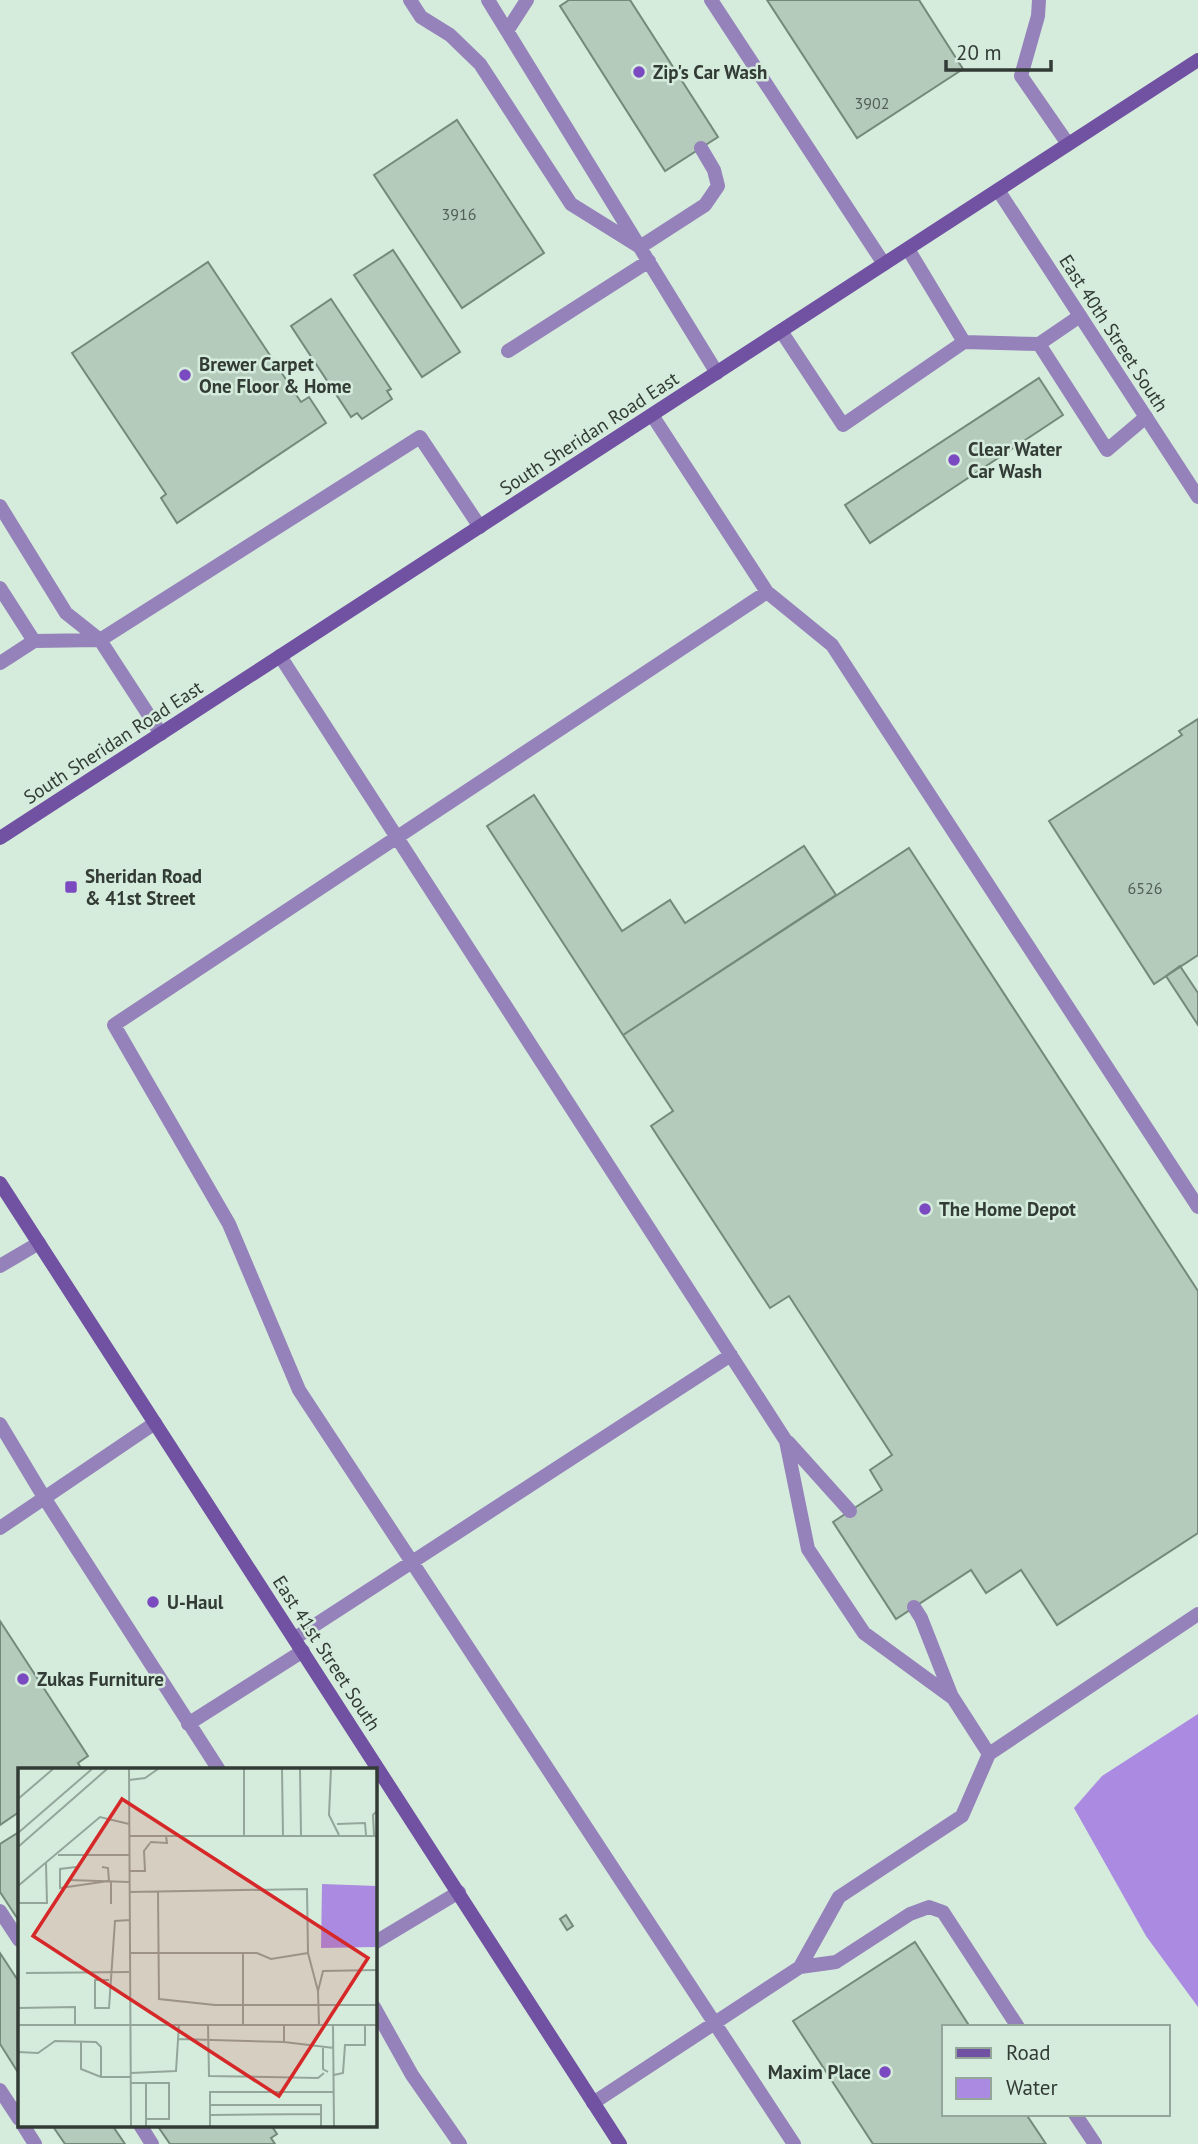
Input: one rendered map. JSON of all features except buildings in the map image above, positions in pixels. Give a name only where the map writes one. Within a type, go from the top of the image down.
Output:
[{"type":"main road","name":"South Sheridan Road East","points":[[0,838],[1198,60]]},
{"type":"main road","name":"East 41st Street South","points":[[0,1183],[620,2144]]},
{"type":"street","points":[[410,0],[421,17],[450,36],[480,64],[571,204],[640,247]]},
{"type":"street","points":[[488,0],[717,373]]},
{"type":"street","points":[[507,31],[527,0]]},
{"type":"street","points":[[711,0],[884,264]]},
{"type":"street","points":[[1039,0],[1038,16],[1021,76],[1068,144]]},
{"type":"street","points":[[640,247],[705,205],[718,186],[714,170],[701,148]]},
{"type":"street","name":"East 40th Street South","points":[[998,190],[1198,497]]},
{"type":"street","points":[[908,248],[964,342]]},
{"type":"street","points":[[508,351],[649,261]]},
{"type":"street","points":[[781,331],[843,425],[964,342],[1039,344],[1080,316]]},
{"type":"street","points":[[1039,344],[1107,450],[1146,417]]},
{"type":"street","points":[[652,415],[767,593],[832,645],[1198,1207]]},
{"type":"street","points":[[0,663],[34,641],[100,640],[421,437],[480,527]]},
{"type":"street","points":[[0,506],[65,613],[100,640],[161,734]]},
{"type":"street","points":[[0,587],[34,641]]},
{"type":"street","points":[[767,593],[114,1025],[229,1224],[299,1390],[794,2144]]},
{"type":"street","points":[[280,656],[786,1441],[850,1511]]},
{"type":"street","points":[[0,1266],[38,1243]]},
{"type":"street","points":[[295,1638],[731,1355]]},
{"type":"street","points":[[0,1528],[155,1423]]},
{"type":"street","points":[[0,1424],[45,1499],[218,1768]]},
{"type":"street","points":[[786,1441],[808,1549],[864,1633],[953,1698]]},
{"type":"street","points":[[914,1607],[921,1618],[953,1698],[989,1754]]},
{"type":"street","points":[[800,1967],[839,1897],[962,1816],[989,1754],[1198,1614]]},
{"type":"street","points":[[188,1724],[303,1651]]},
{"type":"street","points":[[376,1942],[458,1892]]},
{"type":"street","points":[[593,2103],[800,1967],[836,1962],[910,1914],[929,1907],[943,1912],[1017,2025]]},
{"type":"street","points":[[0,1911],[18,1938]]},
{"type":"street","points":[[376,2011],[412,2075],[460,2144]]},
{"type":"street","points":[[0,2090],[18,2117]]},
{"type":"street","points":[[1076,2116],[1095,2144]]},
{"type":"street","points":[[24,2126],[35,2144]]},
{"type":"street","points":[[141,2126],[152,2144]]},
{"type":"water","points":[[1198,1714],[1198,2007],[1146,1936],[1074,1808],[1102,1776]]},
{"type":"place","name":"Zip's Car Wash","points":[[639,72]]},
{"type":"place","name":"Brewer Carpet One Floor & Home","points":[[185,375]]},
{"type":"place","name":"Clear Water Car Wash","points":[[954,460]]},
{"type":"place","name":"Sheridan Road & 41st Street","points":[[71,887]]},
{"type":"place","name":"The Home Depot","points":[[925,1209]]},
{"type":"place","name":"U-Haul","points":[[153,1602]]},
{"type":"place","name":"Zukas Furniture","points":[[23,1679]]},
{"type":"place","name":"Maxim Place","points":[[885,2072]]}]
